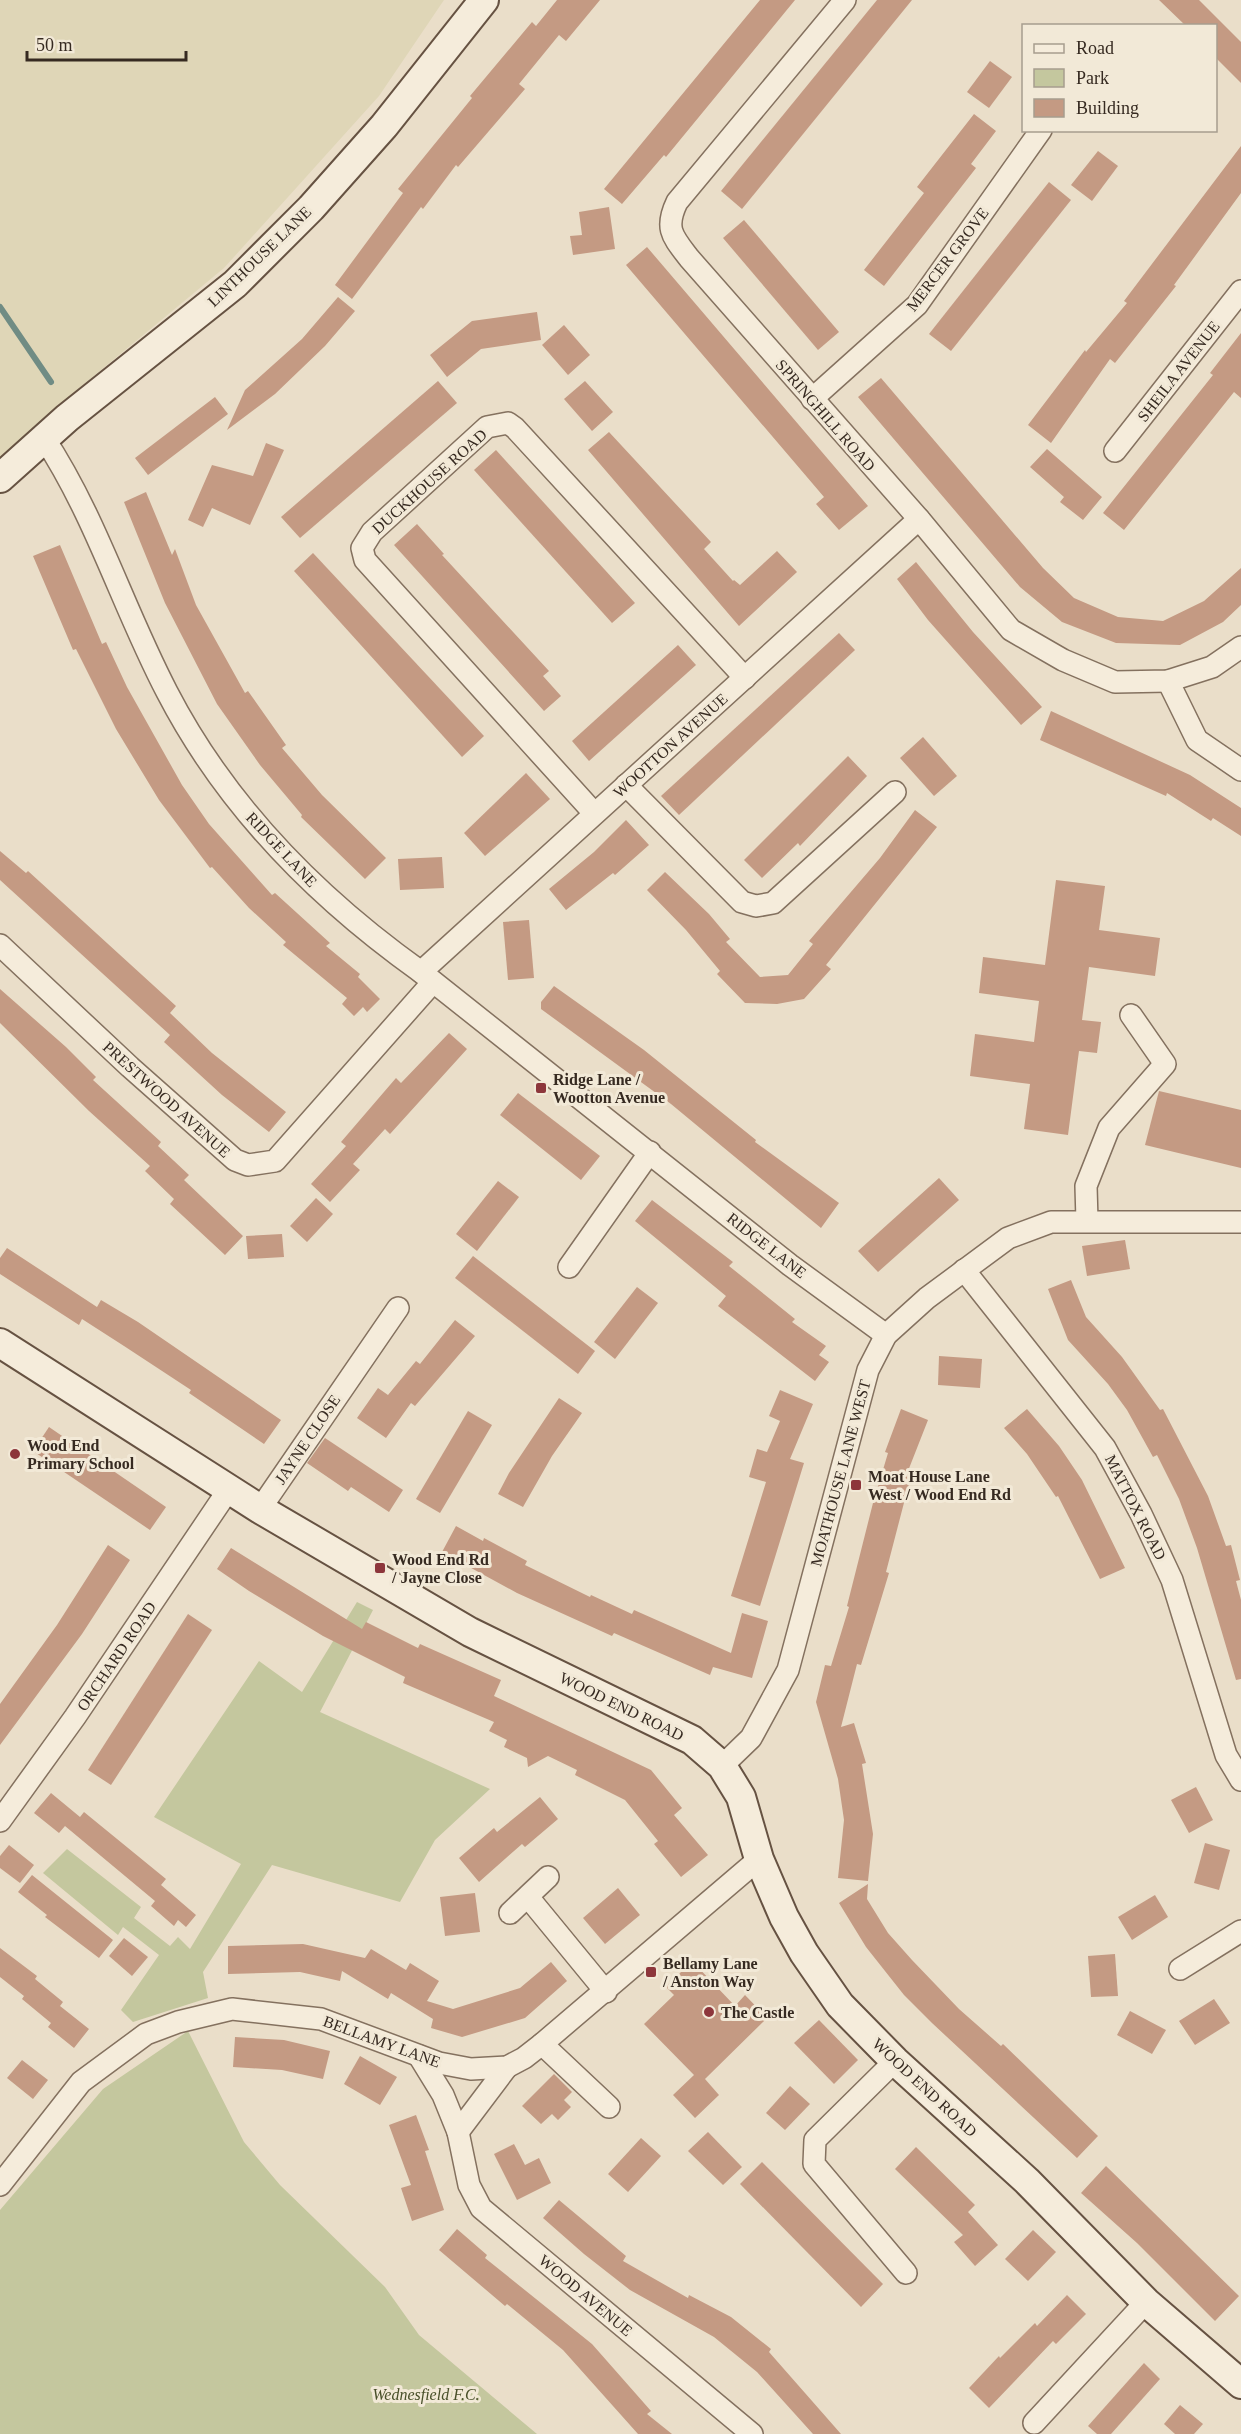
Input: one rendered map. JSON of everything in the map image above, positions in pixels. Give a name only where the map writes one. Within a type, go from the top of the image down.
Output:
[{"type":"street","name":"LINTHOUSE LANE","points":[[0,478],[44,438],[235,285],[311,208],[376,134],[484,0]]},
{"type":"street","name":"SPRINGHILL ROAD","points":[[845,0],[677,202],[670,216],[671,233],[689,258],[919,519],[1011,630],[1063,660],[1115,682],[1168,681],[1212,667],[1241,647]]},
{"type":"street","name":"MERCER GROVE","points":[[812,399],[916,305],[1040,132]]},
{"type":"street","name":"SHEILA AVENUE","points":[[1115,451],[1241,291]]},
{"type":"street","name":"DUCKHOUSE ROAD","points":[[594,813],[364,560],[362,548],[372,532],[487,427],[508,423],[515,429],[745,678]]},
{"type":"street","name":"RIDGE LANE","points":[[44,438],[69,477],[167,693],[216,772],[265,836],[364,931],[427,977],[790,1265],[886,1335]]},
{"type":"street","name":"WOOTTON AVENUE","points":[[427,977],[594,813],[919,519]]},
{"type":"street","points":[[1168,681],[1197,740],[1241,770]]},
{"type":"street","points":[[626,784],[742,902],[756,906],[773,903],[895,792]]},
{"type":"street","name":"PRESTWOOD AVENUE","points":[[0,945],[130,1067],[235,1160],[248,1165],[275,1161],[427,977]]},
{"type":"street","points":[[1087,1221],[1086,1186],[1109,1128],[1165,1064],[1131,1015]]},
{"type":"street","points":[[569,1267],[650,1152]]},
{"type":"street","name":"MOATHOUSE LANE WEST","points":[[722,1766],[751,1738],[788,1670],[868,1370],[886,1335],[927,1298],[1008,1238],[1051,1222],[1241,1222]]},
{"type":"street","name":"MATTOX ROAD","points":[[964,1270],[1105,1448],[1141,1514],[1172,1580],[1226,1755],[1241,1780]]},
{"type":"street","name":"JAYNE CLOSE","points":[[260,1509],[398,1308]]},
{"type":"street","name":"WOOD END ROAD","points":[[0,1343],[260,1509],[470,1632],[670,1727],[692,1740],[722,1766],[741,1797],[759,1858],[784,1917],[810,1962],[840,2005],[894,2061],[1026,2181],[1146,2302],[1241,2384]]},
{"type":"street","name":"ORCHARD ROAD","points":[[0,1821],[75,1717],[229,1489]]},
{"type":"street","name":"BELLAMY LANE","points":[[0,2185],[81,2082],[146,2034],[178,2022],[232,2009],[321,2019],[439,2063],[471,2069],[507,2067],[524,2058],[606,1992],[759,1858]]},
{"type":"street","points":[[510,1913],[549,1877]]},
{"type":"street","points":[[528,1897],[606,1992]]},
{"type":"street","points":[[1180,1970],[1241,1931]]},
{"type":"street","points":[[542,2044],[609,2107]]},
{"type":"street","name":"WOOD AVENUE","points":[[419,2055],[443,2095],[458,2132],[469,2185],[482,2208],[752,2434]]},
{"type":"street","points":[[894,2061],[815,2140],[814,2164],[906,2273]]},
{"type":"street","points":[[458,2132],[507,2067]]},
{"type":"street","points":[[1034,2423],[1146,2302]]},
{"type":"shaded area","points":[[0,0],[444,0],[379,96],[224,268],[48,414],[0,462]]},
{"type":"green space","points":[[357,1602],[373,1610],[320,1712],[490,1789],[435,1840],[400,1902],[272,1865],[203,1972],[208,1998],[133,2022],[121,2010],[159,1955],[123,1927],[118,1935],[43,1873],[67,1849],[141,1907],[134,1918],[170,1946],[178,1937],[190,1949],[241,1864],[154,1817],[259,1661],[302,1692]]},
{"type":"green space","name":"Wednesfield F.C.","points":[[188,2031],[244,2142],[280,2185],[385,2287],[419,2335],[537,2434],[0,2434],[0,2210],[103,2089]]},
{"type":"building","points":[[557,0],[600,0],[566,41],[559,35],[519,84],[525,89],[458,167],[456,165],[423,209],[421,207],[352,299],[335,285],[403,193],[398,189],[472,98],[470,96],[532,22],[536,26]]},
{"type":"building","points":[[760,0],[795,0],[666,157],[664,155],[622,204],[604,189]]},
{"type":"building","points":[[877,0],[912,0],[742,209],[721,191]]},
{"type":"building","points":[[1159,0],[1199,0],[1241,42],[1241,83],[1217,59],[1217,24],[1184,24]]},
{"type":"building","points":[[990,61],[1012,77],[989,108],[967,92]]},
{"type":"building","points":[[974,114],[996,131],[971,164],[976,168],[884,286],[864,270],[924,193],[917,187]]},
{"type":"building","points":[[1241,146],[1241,193],[1174,285],[1176,286],[1115,363],[1110,359],[1051,443],[1028,425],[1085,350],[1086,352],[1127,303],[1124,301]]},
{"type":"building","points":[[1098,151],[1118,166],[1092,201],[1071,185]]},
{"type":"building","points":[[1049,182],[1071,200],[951,351],[929,334]]},
{"type":"building","points":[[609,207],[615,249],[573,255],[570,236],[582,235],[579,212]]},
{"type":"building","points":[[744,220],[839,332],[818,350],[723,238]]},
{"type":"building","points":[[647,247],[868,506],[839,530],[816,504],[824,497],[626,265]]},
{"type":"building","points":[[338,297],[355,311],[325,346],[275,394],[227,430],[245,390],[302,339]]},
{"type":"building","points":[[537,312],[541,340],[481,349],[447,377],[430,355],[472,321]]},
{"type":"building","points":[[564,325],[590,355],[568,375],[542,345]]},
{"type":"building","points":[[1241,333],[1241,398],[1234,392],[1124,530],[1103,513],[1213,375],[1210,373]]},
{"type":"building","points":[[881,378],[1043,568],[1074,598],[1118,617],[1163,621],[1204,601],[1241,568],[1241,605],[1223,622],[1180,645],[1116,643],[1062,622],[1020,587],[858,397]]},
{"type":"building","points":[[438,381],[457,403],[300,538],[281,517]]},
{"type":"building","points":[[585,381],[613,412],[592,431],[564,399]]},
{"type":"building","points":[[215,397],[228,414],[148,475],[135,458]]},
{"type":"building","points":[[609,432],[711,542],[704,549],[733,581],[740,585],[777,551],[797,572],[739,626],[588,450]]},
{"type":"building","points":[[266,443],[284,450],[250,525],[212,508],[203,527],[188,520],[212,465],[253,476]]},
{"type":"building","points":[[1047,449],[1102,497],[1083,520],[1060,502],[1064,497],[1030,467]]},
{"type":"building","points":[[496,450],[635,603],[612,623],[474,470]]},
{"type":"building","points":[[146,492],[172,555],[175,549],[196,605],[245,693],[248,691],[286,745],[282,748],[322,795],[386,858],[365,879],[301,817],[302,815],[260,765],[217,704],[165,603],[124,502]]},
{"type":"building","points":[[417,524],[444,554],[442,555],[549,671],[543,676],[561,696],[544,711],[394,545]]},
{"type":"building","points":[[60,545],[102,644],[106,642],[127,687],[182,785],[209,824],[272,895],[275,893],[330,943],[326,946],[360,974],[358,977],[380,999],[367,1012],[363,1007],[354,1016],[342,1004],[347,998],[283,945],[286,942],[249,908],[212,867],[210,868],[159,800],[116,729],[76,649],[73,650],[33,556]]},
{"type":"building","points":[[313,553],[484,736],[462,757],[294,571]]},
{"type":"building","points":[[916,562],[973,632],[1042,707],[1021,725],[928,620],[897,579]]},
{"type":"building","points":[[839,633],[855,650],[679,815],[661,796]]},
{"type":"building","points":[[678,645],[696,665],[589,761],[572,741]]},
{"type":"building","points":[[1051,711],[1190,775],[1241,808],[1241,836],[1213,818],[1211,821],[1167,793],[1166,796],[1040,740]]},
{"type":"building","points":[[923,737],[957,776],[934,796],[900,758]]},
{"type":"building","points":[[848,756],[867,776],[800,846],[798,843],[762,878],[744,860]]},
{"type":"building","points":[[526,773],[550,799],[485,856],[464,833]]},
{"type":"building","points":[[915,810],[937,827],[826,965],[831,969],[804,999],[777,1004],[745,1003],[717,974],[720,971],[686,930],[647,890],[665,872],[709,914],[730,939],[726,942],[760,977],[788,975],[813,944],[809,941],[880,858]]},
{"type":"building","points":[[626,820],[649,845],[615,875],[613,873],[566,910],[549,889],[594,852]]},
{"type":"building","points":[[0,851],[26,873],[28,871],[176,1006],[170,1013],[212,1053],[286,1112],[269,1132],[222,1095],[164,1042],[170,1035],[0,880]]},
{"type":"building","points":[[442,857],[444,888],[400,890],[398,859]]},
{"type":"building","points":[[1056,880],[1105,886],[1099,930],[1160,938],[1155,976],[1089,967],[1082,1020],[1101,1022],[1097,1053],[1079,1051],[1068,1135],[1024,1129],[1030,1084],[970,1076],[975,1034],[1034,1042],[1039,1001],[979,993],[983,957],[1045,965]]},
{"type":"building","points":[[529,920],[534,978],[508,980],[503,922]]},
{"type":"building","points":[[554,986],[644,1050],[756,1140],[755,1142],[839,1203],[821,1228],[671,1104],[541,1009],[541,1002]]},
{"type":"building","points":[[0,989],[66,1047],[96,1077],[93,1080],[161,1142],[158,1146],[189,1175],[184,1180],[243,1236],[225,1255],[170,1204],[174,1199],[145,1171],[150,1166],[89,1111],[0,1023]]},
{"type":"building","points":[[449,1033],[467,1049],[390,1134],[385,1129],[353,1164],[360,1170],[330,1202],[311,1184],[346,1146],[341,1142],[396,1078],[401,1083]]},
{"type":"building","points":[[1159,1091],[1241,1110],[1241,1168],[1145,1145]]},
{"type":"building","points":[[518,1093],[600,1156],[581,1180],[500,1115]]},
{"type":"building","points":[[939,1178],[959,1200],[878,1272],[858,1251]]},
{"type":"building","points":[[498,1181],[519,1197],[477,1251],[456,1234]]},
{"type":"building","points":[[316,1198],[333,1214],[307,1242],[290,1226]]},
{"type":"building","points":[[652,1200],[733,1262],[729,1266],[795,1319],[792,1322],[826,1346],[819,1355],[829,1362],[815,1381],[718,1306],[726,1296],[635,1221]]},
{"type":"building","points":[[282,1234],[284,1257],[248,1259],[246,1236]]},
{"type":"building","points":[[1125,1240],[1130,1269],[1087,1276],[1082,1246]]},
{"type":"building","points":[[7,1248],[97,1307],[101,1300],[138,1322],[281,1420],[264,1444],[189,1393],[191,1390],[124,1346],[82,1319],[79,1325],[0,1274],[0,1258]]},
{"type":"building","points":[[473,1256],[595,1351],[578,1374],[455,1278]]},
{"type":"building","points":[[1071,1280],[1086,1317],[1122,1357],[1160,1410],[1163,1409],[1208,1496],[1226,1546],[1231,1545],[1240,1580],[1236,1581],[1241,1600],[1241,1679],[1236,1680],[1197,1548],[1179,1499],[1157,1455],[1153,1457],[1127,1410],[1108,1384],[1068,1340],[1048,1289]]},
{"type":"building","points":[[637,1287],[658,1303],[615,1359],[594,1342]]},
{"type":"building","points":[[455,1320],[475,1336],[415,1406],[411,1403],[386,1438],[357,1418],[378,1388],[388,1395],[416,1361],[420,1364]]},
{"type":"building","points":[[939,1356],[982,1359],[980,1388],[938,1385]]},
{"type":"building","points":[[780,1390],[813,1404],[790,1459],[804,1463],[760,1606],[731,1596],[766,1482],[749,1477],[757,1449],[767,1452],[780,1421],[769,1416]]},
{"type":"building","points":[[559,1398],[582,1413],[552,1456],[523,1507],[498,1494],[509,1473]]},
{"type":"building","points":[[901,1409],[928,1420],[908,1471],[912,1472],[886,1572],[889,1573],[861,1665],[857,1664],[841,1727],[854,1723],[866,1763],[862,1764],[873,1834],[868,1881],[838,1878],[844,1820],[838,1779],[816,1702],[825,1665],[831,1666],[849,1607],[847,1606],[873,1503],[888,1453],[885,1452]]},
{"type":"building","points":[[1027,1409],[1059,1446],[1082,1480],[1125,1568],[1100,1579],[1058,1496],[1056,1497],[1027,1454],[1004,1428]]},
{"type":"building","points":[[468,1411],[492,1425],[440,1513],[416,1499]]},
{"type":"building","points":[[49,1427],[166,1507],[150,1530],[33,1451]]},
{"type":"building","points":[[325,1438],[403,1490],[389,1512],[351,1487],[348,1491],[307,1463]]},
{"type":"building","points":[[456,1526],[483,1541],[484,1538],[527,1561],[525,1565],[590,1597],[591,1595],[632,1614],[634,1610],[731,1653],[742,1613],[768,1621],[752,1678],[713,1667],[710,1675],[614,1633],[612,1636],[517,1593],[442,1552]]},
{"type":"building","points":[[108,1545],[130,1560],[82,1634],[0,1745],[0,1704],[57,1625]]},
{"type":"building","points":[[231,1548],[362,1629],[366,1622],[418,1648],[420,1644],[501,1680],[494,1696],[651,1770],[682,1808],[674,1815],[708,1855],[681,1877],[654,1844],[658,1841],[625,1800],[575,1775],[577,1770],[548,1756],[528,1767],[527,1758],[504,1747],[507,1740],[489,1731],[494,1722],[403,1683],[405,1677],[323,1636],[249,1591],[217,1569]]},
{"type":"building","points":[[188,1614],[212,1630],[111,1785],[88,1770]]},
{"type":"building","points":[[1196,1787],[1213,1820],[1189,1833],[1171,1800]]},
{"type":"building","points":[[51,1793],[80,1817],[84,1812],[166,1879],[161,1885],[196,1915],[186,1927],[178,1920],[174,1926],[151,1906],[155,1901],[65,1826],[59,1833],[34,1813]]},
{"type":"building","points":[[540,1797],[558,1819],[525,1847],[522,1844],[479,1882],[459,1858],[494,1828],[497,1832]]},
{"type":"building","points":[[1205,1843],[1230,1850],[1219,1890],[1194,1883]]},
{"type":"building","points":[[9,1845],[34,1865],[20,1883],[0,1868],[0,1856]]},
{"type":"building","points":[[32,1875],[113,1940],[99,1958],[45,1917],[47,1915],[18,1892]]},
{"type":"building","points":[[868,1884],[867,1899],[888,1933],[912,1960],[959,2009],[1001,2046],[1003,2044],[1098,2136],[1077,2158],[904,1995],[866,1947],[839,1903]]},
{"type":"building","points":[[618,1888],[640,1915],[605,1944],[583,1918]]},
{"type":"building","points":[[475,1893],[480,1932],[445,1936],[440,1897]]},
{"type":"building","points":[[1155,1895],[1168,1917],[1132,1940],[1118,1917]]},
{"type":"building","points":[[124,1938],[148,1957],[132,1976],[109,1956]]},
{"type":"building","points":[[303,1944],[365,1958],[371,1949],[406,1970],[410,1963],[439,1981],[427,2001],[453,2009],[520,1988],[551,1962],[567,1981],[525,2018],[462,2037],[431,2028],[433,2019],[391,1993],[388,1999],[342,1971],[340,1981],[300,1972],[228,1974],[228,1946]]},
{"type":"building","points":[[0,1948],[37,1976],[35,1979],[63,2002],[60,2006],[89,2029],[74,2048],[48,2027],[51,2023],[22,1999],[24,1996],[0,1977]]},
{"type":"building","points":[[1115,1954],[1118,1996],[1091,1997],[1088,1956]]},
{"type":"building","name":"The Castle","points":[[692,1961],[735,2006],[745,1995],[767,2018],[705,2079],[719,2095],[695,2118],[673,2095],[694,2075],[644,2024],[674,1995],[666,1987]]},
{"type":"building","points":[[1214,1999],[1230,2023],[1195,2045],[1179,2021]]},
{"type":"building","points":[[1130,2011],[1166,2030],[1152,2054],[1117,2035]]},
{"type":"building","points":[[819,2020],[858,2060],[834,2084],[794,2043]]},
{"type":"building","points":[[235,2037],[284,2040],[330,2051],[323,2079],[282,2070],[233,2067]]},
{"type":"building","points":[[360,2056],[397,2077],[380,2105],[344,2084]]},
{"type":"building","points":[[22,2060],[48,2080],[33,2099],[7,2078]]},
{"type":"building","points":[[554,2074],[572,2092],[564,2100],[571,2107],[558,2120],[552,2114],[541,2124],[522,2106]]},
{"type":"building","points":[[790,2086],[810,2104],[785,2130],[766,2113]]},
{"type":"building","points":[[416,2115],[429,2150],[425,2151],[444,2210],[412,2221],[401,2188],[411,2185],[389,2125]]},
{"type":"building","points":[[708,2132],[742,2167],[723,2185],[688,2151]]},
{"type":"building","points":[[641,2138],[661,2156],[628,2192],[608,2174]]},
{"type":"building","points":[[514,2144],[525,2165],[539,2158],[551,2183],[517,2200],[494,2154]]},
{"type":"building","points":[[916,2147],[975,2205],[968,2212],[998,2245],[975,2266],[954,2242],[963,2235],[895,2169]]},
{"type":"building","points":[[762,2162],[883,2284],[861,2307],[740,2184]]},
{"type":"building","points":[[1106,2166],[1239,2296],[1215,2321],[1137,2243],[1081,2193]]},
{"type":"building","points":[[559,2200],[626,2256],[623,2261],[688,2298],[689,2295],[731,2317],[771,2349],[769,2352],[841,2434],[813,2434],[757,2372],[714,2337],[630,2290],[584,2254],[543,2218]]},
{"type":"building","points":[[457,2229],[487,2255],[485,2258],[592,2344],[651,2411],[647,2414],[672,2434],[638,2434],[563,2350],[507,2304],[505,2306],[439,2250]]},
{"type":"building","points":[[1033,2230],[1056,2252],[1028,2281],[1005,2259]]},
{"type":"building","points":[[1067,2295],[1086,2314],[1056,2344],[1053,2341],[989,2408],[969,2388],[999,2356],[1000,2358],[1035,2323],[1037,2326]]},
{"type":"building","points":[[1144,2363],[1160,2379],[1111,2434],[1097,2434],[1088,2426]]},
{"type":"building","points":[[1180,2405],[1203,2424],[1194,2434],[1175,2434],[1164,2424]]},
{"type":"waterway","points":[[0,307],[51,382]]},
{"type":"place","name":"Ridge Lane / Wootton Avenue","points":[[541,1088]]},
{"type":"place","name":"Wood End Primary School","points":[[15,1454]]},
{"type":"place","name":"Moat House Lane West / Wood End Rd","points":[[856,1485]]},
{"type":"place","name":"Wood End Rd / Jayne Close","points":[[380,1568]]},
{"type":"place","name":"Bellamy Lane / Anston Way","points":[[651,1972]]},
{"type":"place","name":"The Castle","points":[[709,2012]]}]
